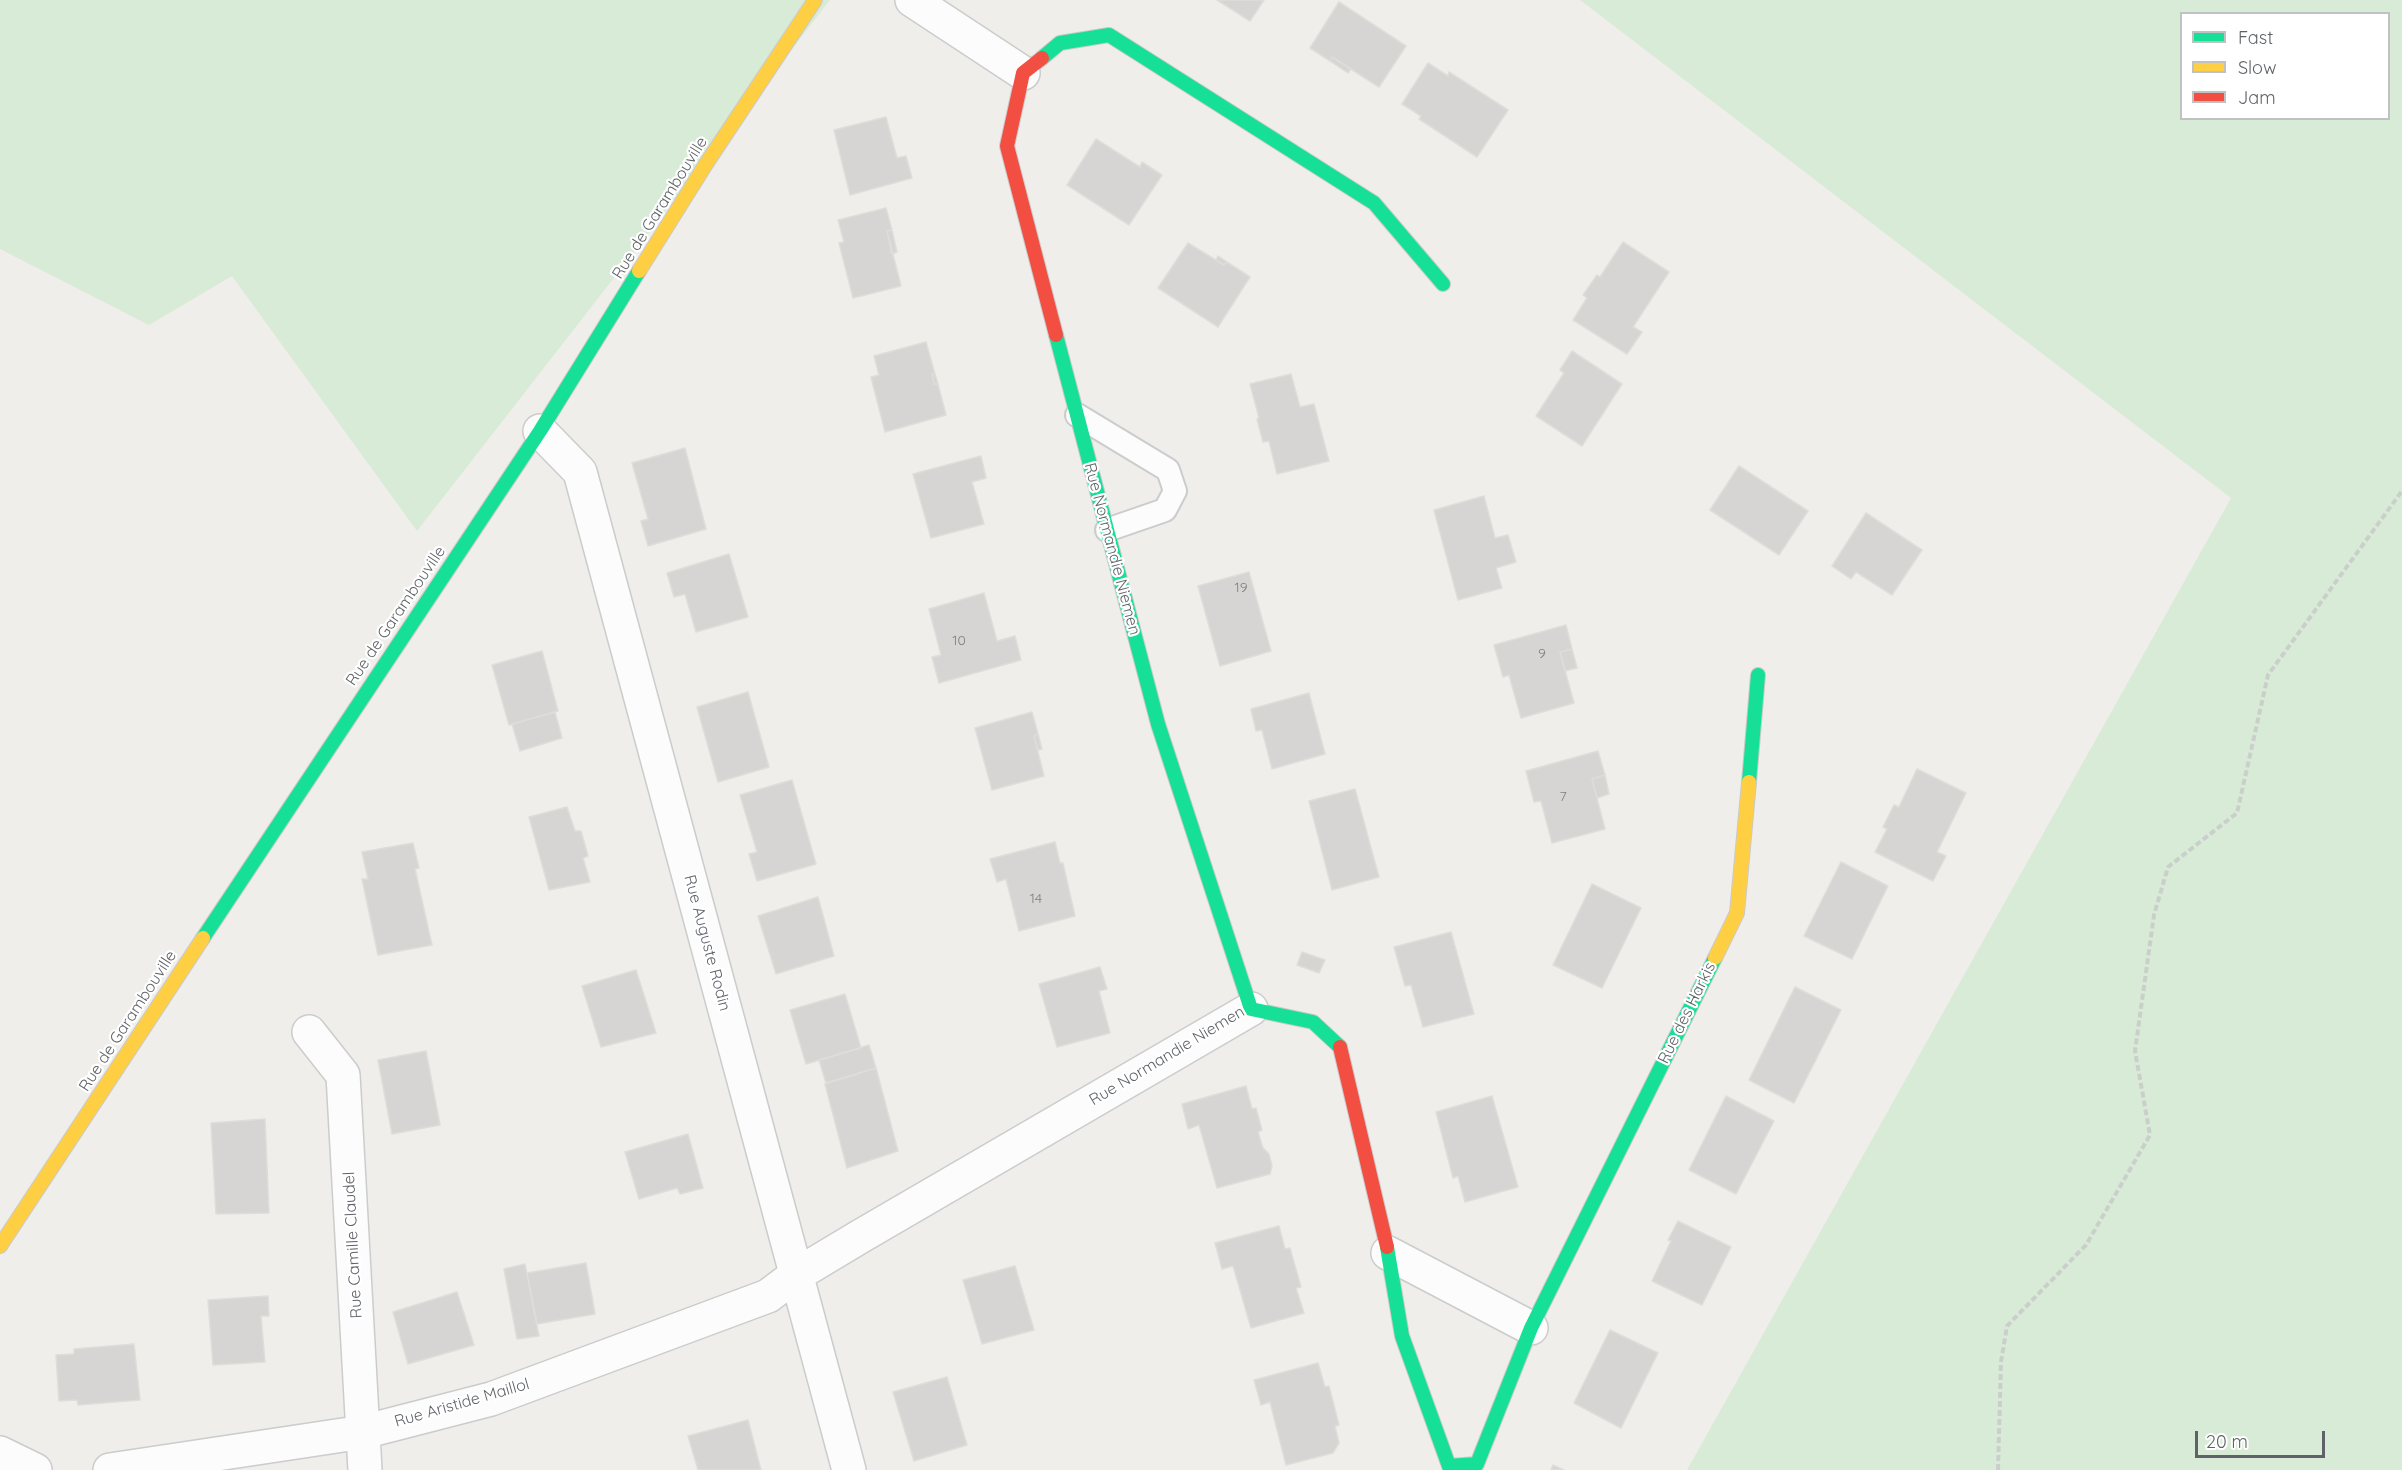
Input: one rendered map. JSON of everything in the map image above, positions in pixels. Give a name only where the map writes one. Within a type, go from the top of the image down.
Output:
[{"type":"street","name":"Rue de Garambouville","points":[[0,1246],[345,722],[540,431],[706,164],[815,0]]},
{"type":"street","points":[[912,0],[1023,73],[1060,43],[1109,35],[1374,203],[1443,284]]},
{"type":"street","name":"Rue Normandie Niemen","points":[[796,1275],[1251,1009],[1158,724],[1007,146],[1023,73]]},
{"type":"street","name":"Rue Auguste Rodin","points":[[540,431],[580,472],[849,1470]]},
{"type":"street","name":"Rue des Harkis","points":[[1251,1009],[1313,1022],[1340,1046],[1388,1253],[1402,1336],[1449,1466],[1477,1464],[1531,1328],[1737,913],[1758,675]]},
{"type":"street","name":"Rue Camille Claudel","points":[[309,1032],[343,1075],[365,1470]]},
{"type":"street","points":[[1388,1253],[1531,1328]]},
{"type":"street","name":"Rue Aristide Maillol","points":[[110,1470],[363,1432],[491,1399],[768,1296],[796,1275]]},
{"type":"street","points":[[0,1453],[35,1470]]},
{"type":"lane","points":[[1077,415],[1168,470],[1175,491],[1165,510],[1107,530]]},
{"type":"path","points":[[1998,1470],[2001,1362],[2007,1326],[2086,1245],[2150,1135],[2135,1051],[2154,915],[2168,867],[2237,813],[2268,675],[2402,491]]},
{"type":"green space","points":[[0,0],[830,0],[417,531],[232,276],[149,325],[0,249]]},
{"type":"green space","points":[[1580,0],[2402,0],[2402,1470],[1687,1470],[2231,498]]},
{"type":"building","points":[[1217,0],[1264,0],[1250,21]]},
{"type":"building","points":[[1339,2],[1406,46],[1379,87],[1332,57],[1330,61],[1310,48]]},
{"type":"building","points":[[1332,57],[1351,69],[1348,73],[1330,61]]},
{"type":"building","points":[[1428,63],[1448,76],[1449,72],[1508,110],[1477,157],[1419,119],[1421,116],[1402,104]]},
{"type":"building","points":[[886,117],[897,158],[906,156],[912,178],[850,195],[834,130]]},
{"type":"building","points":[[1096,139],[1140,167],[1142,162],[1162,175],[1129,225],[1067,185]]},
{"type":"building","points":[[886,208],[892,230],[887,231],[901,286],[853,298],[839,243],[844,242],[838,220]]},
{"type":"building","points":[[892,230],[897,252],[892,254],[887,231]]},
{"type":"building","points":[[1623,242],[1669,272],[1633,327],[1642,332],[1627,354],[1573,320],[1587,298],[1583,295],[1597,275],[1600,277]]},
{"type":"building","points":[[1188,243],[1224,265],[1227,262],[1250,277],[1218,327],[1158,288]]},
{"type":"building","points":[[1218,256],[1227,262],[1224,265],[1216,260]]},
{"type":"building","points":[[926,342],[935,374],[932,374],[934,384],[938,384],[946,415],[885,432],[871,377],[879,375],[874,356]]},
{"type":"building","points":[[1572,351],[1622,384],[1582,446],[1536,416],[1564,373],[1560,370]]},
{"type":"building","points":[[932,374],[935,374],[938,384],[934,384]]},
{"type":"building","points":[[1291,374],[1300,407],[1314,404],[1329,461],[1277,474],[1269,441],[1263,442],[1250,384]]},
{"type":"building","points":[[685,448],[706,529],[648,546],[641,521],[648,519],[632,463]]},
{"type":"building","points":[[981,456],[986,478],[972,482],[984,524],[931,538],[913,474]]},
{"type":"building","points":[[1739,466],[1808,511],[1779,555],[1710,510]]},
{"type":"building","points":[[1484,496],[1495,538],[1508,535],[1516,562],[1496,568],[1502,588],[1458,600],[1434,510]]},
{"type":"building","points":[[1866,513],[1922,550],[1892,595],[1856,572],[1851,579],[1832,566]]},
{"type":"building","points":[[729,554],[748,617],[696,632],[685,594],[674,597],[667,573]]},
{"type":"building","points":[[1249,572],[1271,651],[1220,666],[1198,586]]},
{"type":"building","points":[[984,593],[997,641],[1015,636],[1021,660],[939,683],[932,657],[941,655],[929,609]]},
{"type":"building","points":[[1566,625],[1572,649],[1560,652],[1574,703],[1521,718],[1509,675],[1503,677],[1494,645]]},
{"type":"building","points":[[1572,649],[1577,668],[1565,671],[1560,652]]},
{"type":"building","points":[[542,651],[558,711],[509,725],[492,665]]},
{"type":"building","points":[[748,692],[769,767],[718,782],[697,707]]},
{"type":"building","points":[[1309,693],[1325,754],[1272,769],[1262,730],[1256,731],[1251,709]]},
{"type":"building","points":[[555,712],[562,738],[520,751],[512,724]]},
{"type":"building","points":[[1032,712],[1038,734],[1034,736],[1044,776],[992,790],[975,728]]},
{"type":"building","points":[[1038,734],[1042,749],[1038,750],[1034,736]]},
{"type":"building","points":[[1598,751],[1605,775],[1592,779],[1605,829],[1552,843],[1541,801],[1534,802],[1526,771]]},
{"type":"building","points":[[1917,769],[1966,793],[1937,852],[1946,856],[1933,881],[1875,852],[1887,829],[1883,827],[1894,805],[1899,807]]},
{"type":"building","points":[[1605,775],[1609,794],[1597,798],[1592,779]]},
{"type":"building","points":[[792,780],[816,864],[757,881],[749,854],[757,852],[740,795]]},
{"type":"building","points":[[1355,789],[1379,877],[1332,890],[1309,801]]},
{"type":"building","points":[[567,807],[575,831],[581,831],[588,856],[583,858],[590,882],[549,890],[529,817]]},
{"type":"building","points":[[1055,842],[1060,863],[1063,863],[1075,916],[1019,931],[1006,879],[997,882],[990,859]]},
{"type":"building","points":[[413,843],[419,868],[415,869],[432,945],[378,955],[362,879],[368,879],[362,852]]},
{"type":"building","points":[[1841,862],[1888,886],[1852,959],[1804,936]]},
{"type":"building","points":[[1592,884],[1641,908],[1602,988],[1553,965]]},
{"type":"building","points":[[818,897],[834,956],[776,974],[758,916]]},
{"type":"building","points":[[1451,932],[1474,1014],[1423,1027],[1411,985],[1405,986],[1394,947]]},
{"type":"building","points":[[1302,952],[1325,960],[1319,973],[1297,965]]},
{"type":"building","points":[[1100,967],[1107,989],[1099,991],[1110,1033],[1057,1047],[1039,984]]},
{"type":"building","points":[[636,970],[656,1033],[601,1047],[582,986]]},
{"type":"building","points":[[1795,987],[1841,1010],[1794,1103],[1749,1080]]},
{"type":"building","points":[[845,994],[861,1048],[806,1064],[790,1010]]},
{"type":"building","points":[[869,1045],[876,1068],[826,1083],[819,1060]]},
{"type":"building","points":[[426,1051],[440,1125],[392,1134],[378,1060]]},
{"type":"building","points":[[876,1068],[898,1151],[847,1168],[825,1084]]},
{"type":"building","points":[[1246,1086],[1252,1109],[1256,1108],[1262,1130],[1258,1132],[1263,1148],[1269,1154],[1272,1166],[1270,1174],[1217,1188],[1199,1125],[1188,1129],[1182,1104]]},
{"type":"building","points":[[1492,1096],[1518,1187],[1465,1202],[1458,1176],[1453,1178],[1436,1112]]},
{"type":"building","points":[[1726,1096],[1774,1121],[1736,1194],[1689,1170]]},
{"type":"building","points":[[265,1119],[269,1213],[216,1214],[211,1123]]},
{"type":"building","points":[[688,1134],[703,1188],[680,1194],[677,1188],[639,1199],[625,1152]]},
{"type":"building","points":[[1678,1221],[1731,1247],[1702,1305],[1652,1281]]},
{"type":"building","points":[[1279,1226],[1285,1249],[1290,1248],[1301,1287],[1296,1288],[1304,1313],[1251,1328],[1233,1266],[1222,1269],[1215,1243]]},
{"type":"building","points":[[586,1263],[595,1314],[537,1324],[527,1273]]},
{"type":"building","points":[[525,1264],[539,1336],[517,1339],[504,1269]]},
{"type":"building","points":[[1015,1266],[1034,1330],[982,1344],[963,1280]]},
{"type":"building","points":[[457,1292],[474,1345],[408,1364],[393,1312]]},
{"type":"building","points":[[268,1296],[269,1316],[261,1316],[265,1362],[213,1365],[208,1300]]},
{"type":"building","points":[[1610,1330],[1658,1353],[1621,1428],[1574,1403]]},
{"type":"building","points":[[134,1344],[140,1400],[78,1405],[77,1400],[59,1401],[56,1355],[74,1354],[74,1349]]},
{"type":"building","points":[[1318,1363],[1325,1387],[1329,1386],[1339,1425],[1335,1426],[1339,1443],[1333,1453],[1286,1465],[1270,1402],[1261,1405],[1254,1380]]},
{"type":"building","points":[[947,1377],[967,1445],[914,1461],[893,1392]]},
{"type":"building","points":[[748,1420],[761,1470],[698,1470],[688,1436]]},
{"type":"building","points":[[1553,1465],[1564,1470],[1551,1470]]},
{"type":"traffic: fast","points":[[1042,58],[1060,43],[1109,35],[1374,203],[1443,284]]},
{"type":"traffic: fast","points":[[203,938],[540,431],[639,271]]},
{"type":"traffic: fast","points":[[1056,335],[1158,724],[1251,1009],[1313,1022],[1340,1047]]},
{"type":"traffic: fast","points":[[1749,782],[1758,675]]},
{"type":"traffic: fast","points":[[1387,1247],[1402,1336],[1449,1466],[1477,1464],[1531,1328],[1715,958]]},
{"type":"traffic: slow","points":[[639,271],[706,164],[815,0]]},
{"type":"traffic: slow","points":[[1715,958],[1737,913],[1749,782]]},
{"type":"traffic: slow","points":[[0,1246],[203,938]]},
{"type":"traffic: jam","points":[[1042,58],[1023,73],[1007,146],[1056,335]]},
{"type":"traffic: jam","points":[[1340,1047],[1387,1247]]}]
